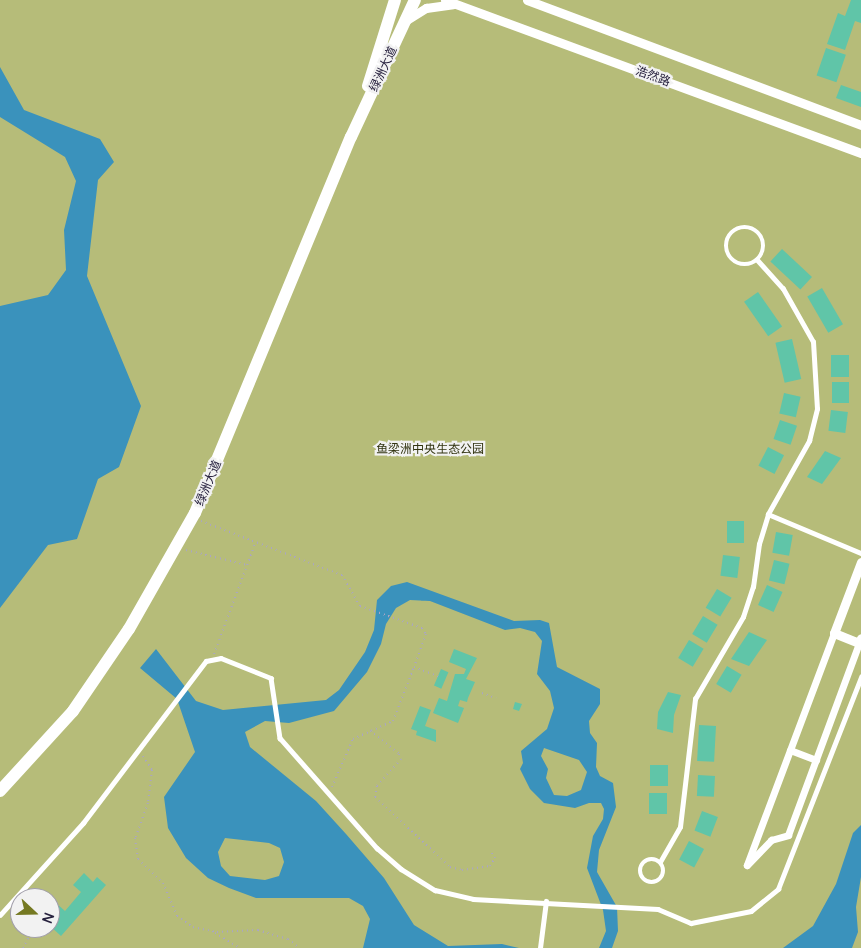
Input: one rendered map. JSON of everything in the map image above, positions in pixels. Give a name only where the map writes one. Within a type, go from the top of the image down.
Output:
[{"type":"main road","name":"绿洲大道","points":[[351,137],[395,0]]},
{"type":"main road","name":"绿洲大道","points":[[0,791],[73,711],[129,629],[193,515],[351,137],[415,0]]},
{"type":"street","points":[[386,0],[389,18]]},
{"type":"street","points":[[527,0],[861,125]]},
{"type":"street","points":[[405,21],[426,8],[456,2]]},
{"type":"street","name":"浩然路","points":[[456,2],[861,153]]},
{"type":"street","points":[[834,633],[860,641],[788,835],[771,840],[747,866],[790,750],[834,633],[861,562]]},
{"type":"street","points":[[790,750],[816,760]]},
{"type":"lane","points":[[752,229],[761,237],[763,250],[757,260],[746,265],[730,257],[727,240],[734,230],[752,229]]},
{"type":"lane","points":[[660,862],[680,827],[695,699],[743,617],[753,587],[758,544],[768,514],[809,441],[818,409],[813,342],[783,289],[757,260]]},
{"type":"lane","points":[[768,514],[861,552]]},
{"type":"lane","points":[[0,915],[83,823],[206,661],[221,658],[271,678],[280,738],[377,848],[401,869],[434,890],[473,899],[658,908],[691,923],[720,920],[751,911],[778,888],[861,678]]},
{"type":"lane","points":[[788,835],[795,838],[795,846]]},
{"type":"lane","points":[[650,859],[660,862],[664,870],[658,881],[650,883],[643,880],[640,872],[643,862],[650,859]]},
{"type":"lane","points":[[540,948],[546,902]]},
{"type":"path","points":[[193,515],[207,526],[342,575],[360,606],[422,628],[426,634],[393,721],[354,738],[330,793]]},
{"type":"path","points":[[211,660],[255,544]]},
{"type":"path","points":[[175,547],[247,564]]},
{"type":"path","points":[[414,667],[438,676]]},
{"type":"path","points":[[482,693],[496,698]]},
{"type":"path","points":[[370,731],[399,754],[400,759],[377,786],[375,797],[450,867],[462,870],[490,866],[494,858],[492,853]]},
{"type":"path","points":[[139,750],[152,770],[148,803],[135,838],[138,859],[163,882],[177,916],[193,927],[213,931],[258,930],[288,939],[299,948]]},
{"type":"path","points":[[213,931],[240,948]]},
{"type":"green space","name":"鱼梁洲中央生态公园","points":[[0,0],[861,0],[861,948],[0,948]]},
{"type":"water","points":[[0,67],[24,110],[100,139],[114,162],[98,180],[87,276],[141,406],[119,467],[98,479],[77,539],[48,545],[0,608],[0,306],[48,295],[66,270],[64,230],[76,181],[65,157],[0,117]]},
{"type":"water","points":[[407,582],[514,621],[540,620],[549,623],[557,667],[600,689],[600,704],[589,721],[590,733],[597,743],[596,767],[600,776],[613,783],[616,807],[599,850],[597,872],[617,907],[618,931],[612,948],[599,948],[606,931],[603,910],[587,868],[593,836],[603,819],[604,809],[601,803],[589,803],[575,808],[544,803],[530,789],[520,769],[523,763],[521,751],[547,729],[554,708],[550,691],[537,674],[542,641],[535,632],[520,628],[505,630],[430,601],[410,600],[396,608],[386,624],[381,644],[367,672],[334,711],[289,723],[265,721],[245,732],[250,747],[316,801],[346,834],[384,878],[414,925],[448,946],[502,944],[519,948],[363,948],[370,919],[363,906],[349,898],[256,898],[208,878],[186,858],[168,828],[164,797],[195,752],[177,699],[140,668],[156,649],[196,701],[223,710],[326,700],[339,690],[365,652],[374,630],[377,600],[391,586]],"holes":[[[544,748],[579,760],[587,772],[581,790],[567,796],[554,795],[546,778],[548,769],[541,756]],[[225,838],[269,843],[280,848],[284,862],[279,876],[265,880],[230,876],[221,866],[218,852]]]},
{"type":"water","points":[[861,825],[861,877],[856,907],[858,932],[852,948],[783,948],[813,926],[836,884],[853,833]]},
{"type":"building","points":[[851,0],[861,0],[861,23],[855,21],[845,50],[827,44],[838,13],[845,16]]},
{"type":"building","points":[[826,48],[846,55],[836,82],[817,75]]},
{"type":"building","points":[[841,85],[861,92],[861,107],[836,98]]},
{"type":"building","points":[[782,249],[812,277],[800,289],[770,261]]},
{"type":"building","points":[[822,288],[843,324],[828,333],[807,296]]},
{"type":"building","points":[[758,292],[782,326],[768,336],[744,302]]},
{"type":"building","points":[[792,339],[801,379],[785,383],[775,343]]},
{"type":"building","points":[[831,355],[849,355],[849,377],[831,377]]},
{"type":"building","points":[[832,382],[849,382],[849,403],[832,403]]},
{"type":"building","points":[[784,393],[801,397],[796,417],[779,413]]},
{"type":"building","points":[[831,410],[848,412],[845,433],[828,431]]},
{"type":"building","points":[[780,420],[797,426],[791,445],[773,439]]},
{"type":"building","points":[[768,447],[784,455],[775,474],[758,466]]},
{"type":"building","points":[[825,451],[841,458],[822,484],[807,477]]},
{"type":"building","points":[[727,521],[744,521],[744,543],[727,543]]},
{"type":"building","points":[[776,532],[793,535],[789,556],[772,553]]},
{"type":"building","points":[[723,555],[740,557],[737,578],[720,576]]},
{"type":"building","points":[[774,560],[790,564],[784,584],[769,580]]},
{"type":"building","points":[[767,585],[783,592],[774,612],[758,605]]},
{"type":"building","points":[[717,589],[732,598],[720,617],[706,608]]},
{"type":"building","points":[[703,616],[718,625],[707,643],[692,634]]},
{"type":"building","points":[[749,632],[767,640],[749,666],[731,659]]},
{"type":"building","points":[[689,640],[704,649],[693,667],[678,658]]},
{"type":"building","points":[[454,649],[477,658],[466,679],[475,682],[467,702],[460,700],[458,706],[464,708],[458,723],[433,713],[439,698],[447,701],[455,674],[464,674],[466,669],[449,662]]},
{"type":"building","points":[[727,666],[742,675],[731,693],[716,684]]},
{"type":"building","points":[[441,669],[448,672],[441,689],[434,686]]},
{"type":"building","points":[[668,692],[681,695],[674,715],[673,733],[657,729],[658,712]]},
{"type":"building","points":[[515,702],[522,704],[519,711],[513,709]]},
{"type":"building","points":[[420,706],[431,710],[425,726],[436,730],[436,742],[416,735],[417,731],[411,729]]},
{"type":"building","points":[[699,725],[716,726],[714,762],[697,761]]},
{"type":"building","points":[[650,765],[668,765],[668,786],[650,786]]},
{"type":"building","points":[[698,775],[715,776],[714,797],[697,796]]},
{"type":"building","points":[[649,793],[667,793],[667,814],[649,814]]},
{"type":"building","points":[[702,811],[718,817],[710,837],[694,831]]},
{"type":"building","points":[[689,841],[704,849],[694,868],[679,860]]},
{"type":"building","points":[[84,873],[93,882],[97,877],[106,885],[61,936],[60,906],[65,911],[81,892],[73,885]]}]
